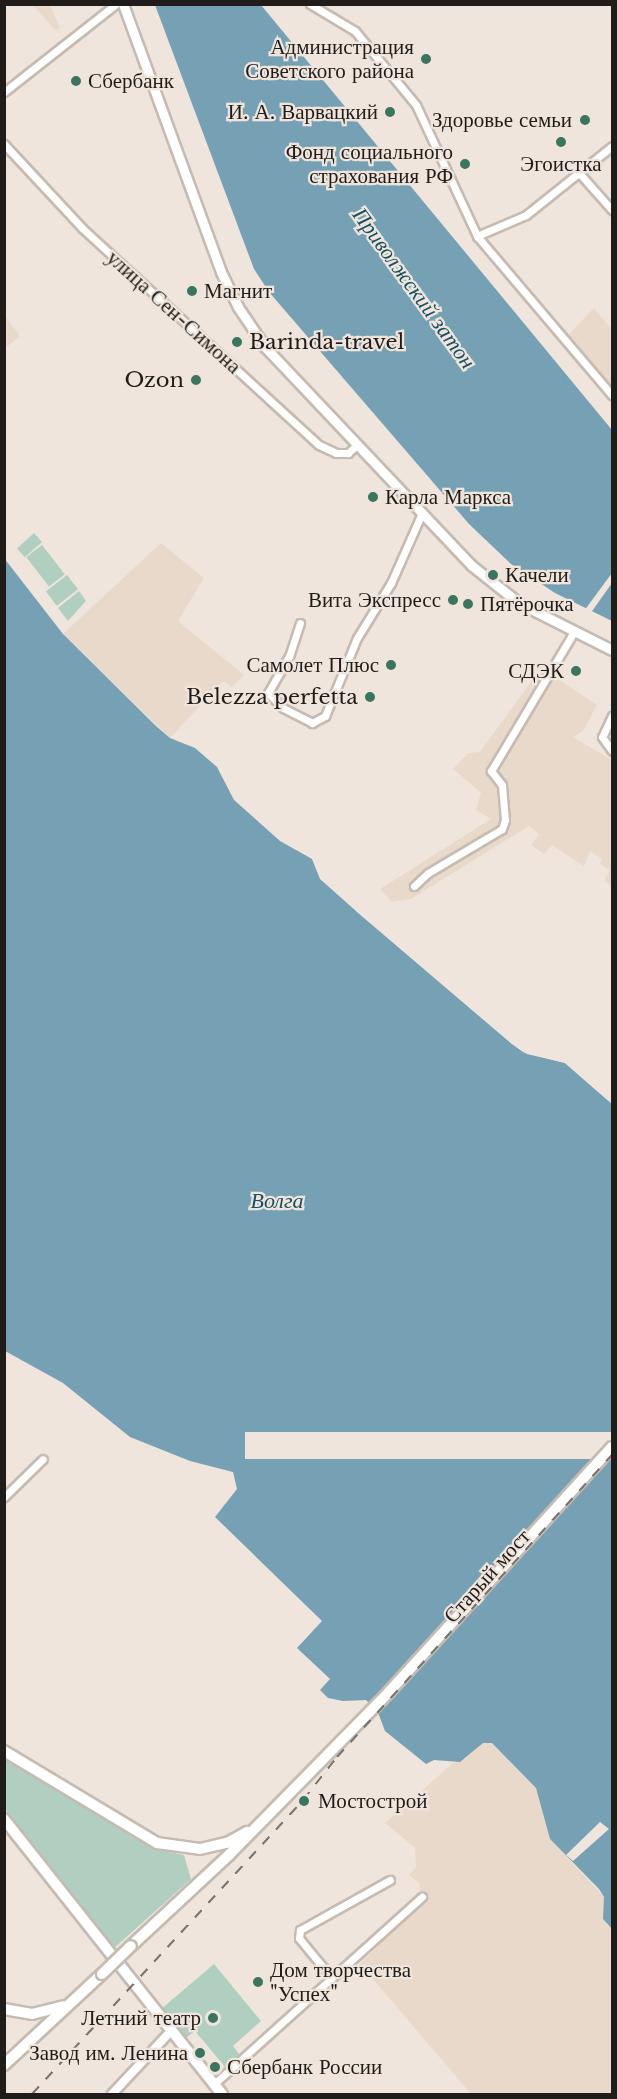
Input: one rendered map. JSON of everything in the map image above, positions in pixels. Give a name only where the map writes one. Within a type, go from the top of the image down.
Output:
[{"type":"main road","points":[[123,4],[233,299],[265,347],[422,513],[495,586],[574,632],[612,650]]},
{"type":"main road","name":"Старый мост","points":[[266,1817],[331,1752],[612,1439]]},
{"type":"main road","name":"Старый мост","points":[[364,1715],[612,1448]]},
{"type":"main road","points":[[4,1750],[140,1834],[172,1848],[213,1847],[243,1835],[266,1817]]},
{"type":"main road","points":[[4,2065],[266,1817]]},
{"type":"main road","points":[[4,1819],[222,2094]]},
{"type":"main road","points":[[4,2009],[43,2013],[76,1998]]},
{"type":"street","points":[[4,92],[116,4]]},
{"type":"street","points":[[310,4],[355,31],[416,105],[477,236],[612,395]]},
{"type":"street","name":"улица Сен-Симона","points":[[4,144],[82,228],[319,445],[336,453],[348,453],[357,445]]},
{"type":"street","points":[[477,236],[526,215],[581,175],[612,146]]},
{"type":"street","points":[[581,175],[612,210]]},
{"type":"street","points":[[300,623],[289,656],[268,693],[283,708],[312,723],[325,716],[357,638],[391,583],[422,513]]},
{"type":"street","points":[[414,886],[428,873],[502,829],[505,820],[502,784],[490,771],[574,632]]},
{"type":"street","points":[[612,716],[603,734],[603,742],[612,751]]},
{"type":"street","points":[[4,1497],[43,1459]]},
{"type":"street","points":[[331,1977],[299,1938],[300,1929],[390,1880]]},
{"type":"street","points":[[214,2084],[422,1897]]},
{"type":"street","points":[[112,2094],[171,2031]]},
{"type":"shaded area","points":[[33,5],[50,5],[60,28],[55,30]]},
{"type":"shaded area","points":[[594,308],[612,330],[612,392],[566,337]]},
{"type":"shaded area","points":[[5,316],[20,336],[4,348]]},
{"type":"shaded area","points":[[161,543],[204,578],[178,621],[244,675],[232,687],[223,681],[170,738],[63,634]]},
{"type":"shaded area","points":[[541,668],[597,705],[583,731],[573,737],[612,760],[612,886],[604,881],[610,870],[600,864],[602,859],[590,851],[584,866],[552,845],[544,854],[531,845],[539,834],[529,826],[411,899],[392,902],[380,889],[491,819],[476,810],[481,793],[453,769],[468,753],[480,752]]},
{"type":"shaded area","points":[[483,1742],[492,1743],[536,1788],[550,1839],[604,1897],[606,1924],[612,1929],[612,2094],[471,2094],[360,1964],[423,1902],[419,1883],[409,1875],[416,1867],[415,1848],[385,1823],[453,1763],[465,1759]]},
{"type":"green space","points":[[34,533],[42,542],[25,557],[17,548]]},
{"type":"green space","points":[[42,545],[65,574],[49,586],[26,557]]},
{"type":"green space","points":[[67,575],[78,589],[57,606],[46,592]]},
{"type":"green space","points":[[79,591],[86,601],[68,621],[58,608]]},
{"type":"green space","points":[[5,1756],[151,1848],[184,1855],[191,1879],[112,1950],[5,1809]]},
{"type":"green space","points":[[214,1964],[261,2021],[233,2046],[240,2055],[225,2067],[195,2031],[184,2039],[160,2010]]},
{"type":"water","name":"Приволжский затон","points":[[155,5],[261,5],[612,430],[612,621],[555,593],[511,564],[469,524],[269,292],[254,269]]},
{"type":"water","name":"Волга","points":[[4,558],[63,634],[157,727],[170,738],[195,748],[217,767],[234,800],[280,841],[312,859],[320,879],[512,1044],[523,1052],[565,1063],[612,1104],[612,1929],[603,1919],[604,1897],[599,1889],[550,1839],[536,1788],[492,1743],[483,1743],[460,1762],[434,1760],[426,1764],[385,1731],[377,1710],[366,1700],[343,1701],[328,1698],[320,1690],[330,1679],[297,1648],[322,1621],[215,1517],[237,1489],[233,1472],[190,1461],[130,1437],[63,1383],[5,1351]]},
{"type":"pier","points":[[612,573],[612,583],[590,614],[584,611]]},
{"type":"pier","points":[[358,909],[514,1042],[528,1051],[567,1061],[612,1104],[565,1063],[527,1054],[512,1044],[356,911]]},
{"type":"pier","points":[[245,1432],[612,1432],[612,1459],[245,1459]]},
{"type":"pier","points":[[600,1822],[609,1829],[573,1861],[566,1855]]},
{"type":"railway","points":[[32,2094],[303,1800],[337,1757],[612,1455]]},
{"type":"place","name":"Администрация Советского района","points":[[426,59]]},
{"type":"place","name":"Сбербанк","points":[[76,81]]},
{"type":"place","name":"И. А. Варвацкий","points":[[390,112]]},
{"type":"place","name":"Здоровье семьи","points":[[585,120]]},
{"type":"place","name":"Эгоистка","points":[[561,142]]},
{"type":"place","name":"Фонд социального страхования РФ","points":[[465,164]]},
{"type":"place","name":"Магнит","points":[[192,291]]},
{"type":"place","name":"Barinda-travel","points":[[237,342]]},
{"type":"place","name":"Ozon","points":[[196,380]]},
{"type":"place","name":"Карла Маркса","points":[[373,497]]},
{"type":"place","name":"Качели","points":[[493,575]]},
{"type":"place","name":"Вита Экспресс","points":[[453,600]]},
{"type":"place","name":"Пятёрочка","points":[[468,604]]},
{"type":"place","name":"Самолет Плюс","points":[[391,665]]},
{"type":"place","name":"СДЭК","points":[[576,671]]},
{"type":"place","name":"Belezza perfetta","points":[[370,697]]},
{"type":"place","name":"Мостострой","points":[[304,1801]]},
{"type":"place","name":"Дом творчества \"Успех\"","points":[[258,1982]]},
{"type":"place","name":"Летний театр","points":[[213,2018]]},
{"type":"place","name":"Завод им. Ленина","points":[[200,2053]]},
{"type":"place","name":"Сбербанк России","points":[[215,2067]]}]
